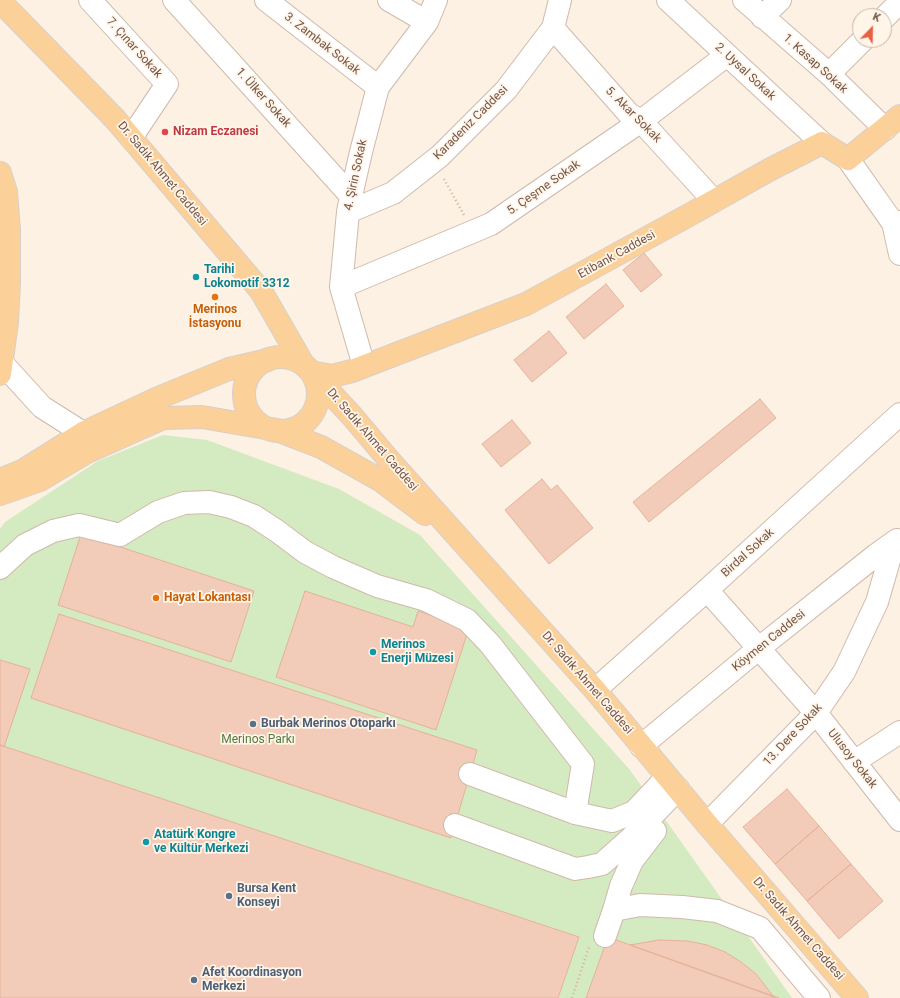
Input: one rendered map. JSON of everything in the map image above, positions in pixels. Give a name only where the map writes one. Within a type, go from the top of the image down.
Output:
[{"type":"main road","name":"Dr. Sadık Ahmet Caddesi","points":[[0,1],[115,119],[261,291],[307,368],[352,416],[389,460],[595,690],[676,788],[857,998]]},
{"type":"main road","points":[[822,144],[848,159],[892,123]]},
{"type":"main road","name":"Etibank Caddesi","points":[[307,368],[332,376],[352,372],[364,366],[526,304],[769,170],[822,144]]},
{"type":"main road","points":[[0,173],[6,192],[9,230],[8,316],[1,368]]},
{"type":"main road","points":[[0,480],[24,470],[83,433],[158,398],[228,369],[280,357],[292,358],[307,368],[317,383],[318,396],[316,408],[310,418],[300,426],[289,430],[277,430],[202,417],[164,418],[87,452],[40,480],[0,494]]},
{"type":"main road","points":[[268,360],[257,366],[249,375],[245,387],[245,399],[248,410],[256,420],[265,427],[277,430],[320,447],[380,480],[466,545]]},
{"type":"street","name":"7. Çınar Sokak","points":[[90,0],[167,84],[131,138]]},
{"type":"street","name":"1. Ülker Sokak","points":[[174,0],[349,204]]},
{"type":"street","name":"3. Zambak Sokak","points":[[266,0],[378,87]]},
{"type":"street","points":[[389,0],[427,22]]},
{"type":"street","name":"4. Şirin Sokak","points":[[364,366],[341,287],[349,204],[378,87],[427,22],[436,0]]},
{"type":"street","name":"Karadeniz Caddesi","points":[[349,204],[392,193],[434,161],[506,90],[553,28],[560,0]]},
{"type":"street","name":"2. Uysal Sokak","points":[[668,0],[822,144]]},
{"type":"street","name":"1. Kasap Sokak","points":[[744,0],[829,74],[892,123]]},
{"type":"street","points":[[762,17],[780,0]]},
{"type":"street","points":[[892,10],[900,2]]},
{"type":"street","name":"5. Akar Sokak","points":[[553,28],[629,114],[641,121],[714,201]]},
{"type":"street","points":[[829,74],[855,48]]},
{"type":"street","name":"5. Çeşme Sokak","points":[[341,287],[491,224],[641,121],[727,55]]},
{"type":"street","points":[[848,159],[898,227],[900,254]]},
{"type":"street","points":[[1,368],[42,407],[83,433]]},
{"type":"street","name":"Birdal Sokak","points":[[595,690],[900,414]]},
{"type":"street","points":[[0,568],[25,545],[52,531],[79,525],[120,535],[158,512],[184,503],[209,502],[231,507],[254,516],[305,552],[333,567],[377,586],[426,600],[467,620],[490,644],[583,764],[575,813]]},
{"type":"street","name":"Köymen Caddesi","points":[[641,746],[758,649],[876,555],[896,548]]},
{"type":"street","name":"13. Dere Sokak","points":[[707,824],[816,713],[844,672],[876,602],[896,548]]},
{"type":"street","name":"Ulusoy Sokak","points":[[707,590],[816,713],[900,820]]},
{"type":"street","points":[[854,762],[900,732]]},
{"type":"street","points":[[470,774],[575,813],[612,821],[634,812],[676,788]]},
{"type":"street","points":[[455,825],[575,869],[588,867],[602,864],[630,839],[676,788]]},
{"type":"street","points":[[605,936],[621,886],[632,861],[649,837],[676,788]]},
{"type":"street","points":[[614,910],[640,905],[696,909],[717,912],[760,928],[819,998]]},
{"type":"path","points":[[434,161],[473,232]]},
{"type":"path","points":[[572,998],[593,932],[605,936]]},
{"type":"green space","name":"Merinos Parkı","points":[[163,435],[207,440],[339,489],[420,535],[630,770],[792,998],[0,998],[0,529],[5,522],[98,461]]},
{"type":"building","points":[[644,253],[662,275],[641,292],[623,270]]},
{"type":"building","points":[[606,284],[624,306],[584,339],[566,317]]},
{"type":"building","points":[[549,331],[567,353],[532,382],[514,360]]},
{"type":"building","points":[[760,399],[776,418],[649,522],[633,502]]},
{"type":"building","points":[[512,420],[531,443],[501,467],[482,444]]},
{"type":"building","points":[[542,479],[551,490],[557,485],[593,528],[549,564],[505,510]]},
{"type":"building","name":"Hayat Lokantası","points":[[81,534],[254,591],[231,662],[58,605]]},
{"type":"building","name":"Merinos Enerji Müzesi","points":[[305,591],[413,627],[418,611],[469,628],[436,730],[276,677]]},
{"type":"building","name":"Burbak Merinos Otoparkı","points":[[59,614],[477,750],[451,838],[31,698]]},
{"type":"building","points":[[0,660],[30,669],[4,747],[0,745]]},
{"type":"building","name":"Atatürk Kongre ve Kültür Merkezi","points":[[0,745],[579,937],[558,998],[0,998]]},
{"type":"building","points":[[787,789],[819,826],[775,864],[743,827]]},
{"type":"building","points":[[819,826],[851,864],[807,901],[775,864]]},
{"type":"building","points":[[851,864],[883,901],[839,939],[807,901]]},
{"type":"building","points":[[608,937],[779,998],[586,998]]},
{"type":"building","points":[[659,940],[688,941],[707,945],[725,952],[756,974],[774,997],[630,945]]},
{"type":"place","name":"Nizam Eczanesi","points":[[165,132]]},
{"type":"place","name":"Tarihi Lokomotif 3312","points":[[196,277]]},
{"type":"place","name":"Merinos İstasyonu","points":[[215,297]]},
{"type":"place","name":"Hayat Lokantası","points":[[156,598]]},
{"type":"place","name":"Merinos Enerji Müzesi","points":[[373,652]]},
{"type":"place","name":"Burbak Merinos Otoparkı","points":[[253,724]]},
{"type":"place","name":"Atatürk Kongre ve Kültür Merkezi","points":[[146,842]]},
{"type":"place","name":"Bursa Kent Konseyi","points":[[229,896]]},
{"type":"place","name":"Afet Koordinasyon Merkezi","points":[[194,980]]}]
